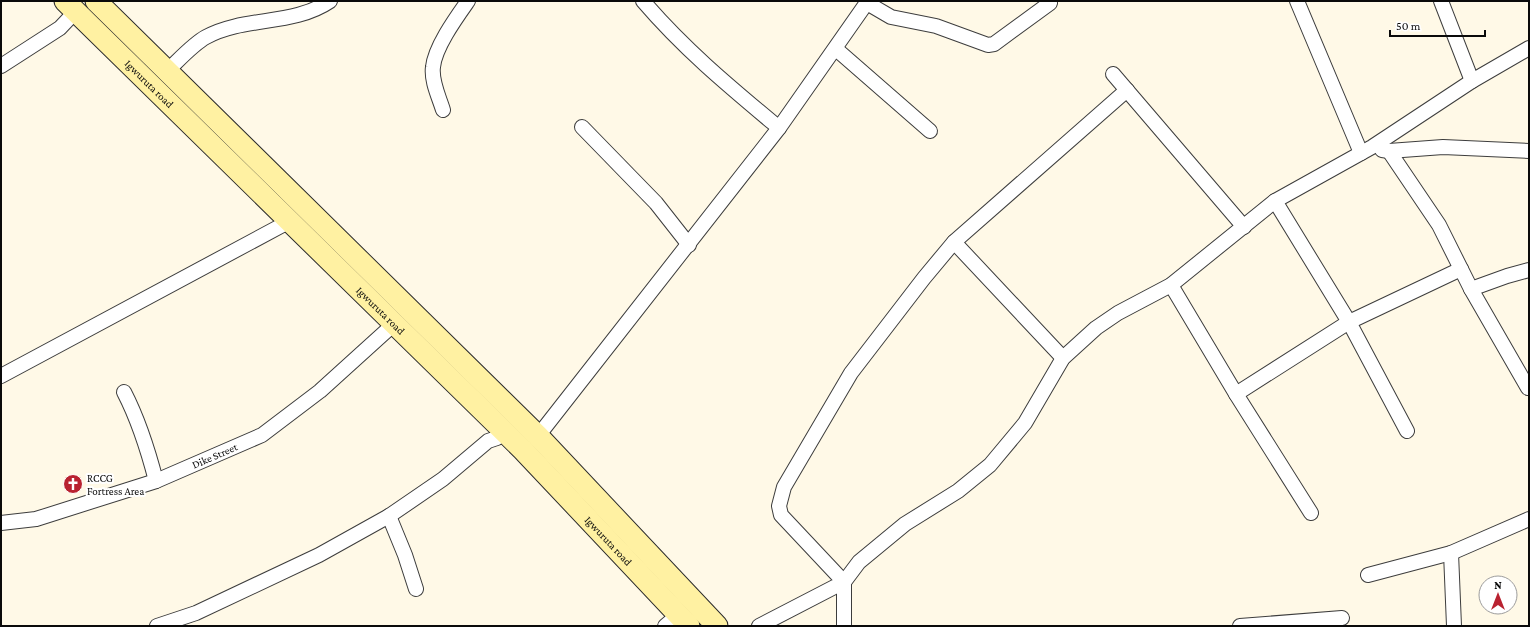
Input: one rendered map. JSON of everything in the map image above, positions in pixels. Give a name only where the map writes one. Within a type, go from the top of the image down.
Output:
[{"type":"main road","name":"Igwuruta road","points":[[96,1],[538,436],[717,626]]},
{"type":"main road","name":"Igwuruta road","points":[[70,6],[504,432],[678,622]]},
{"type":"street","points":[[167,71],[206,37],[238,25],[292,17],[330,1]]},
{"type":"street","points":[[443,110],[434,78],[434,63],[442,43],[468,1]]},
{"type":"street","points":[[643,1],[669,32],[711,72],[779,128]]},
{"type":"street","points":[[1297,1],[1366,150]]},
{"type":"street","points":[[1441,1],[1472,81]]},
{"type":"street","points":[[538,436],[689,245],[779,128],[867,2],[891,17],[936,26],[988,45],[994,44],[1050,2]]},
{"type":"street","points":[[1,66],[60,28],[70,6]]},
{"type":"street","points":[[836,48],[930,131]]},
{"type":"street","points":[[758,626],[844,582],[859,562],[905,524],[958,490],[990,465],[1025,423],[1063,358],[1096,328],[1118,313],[1171,285],[1275,202],[1366,150],[1472,81],[1529,48]]},
{"type":"street","points":[[1113,74],[1244,227]]},
{"type":"street","points":[[844,626],[844,582],[780,515],[779,506],[784,487],[851,373],[924,278],[954,242],[1127,90]]},
{"type":"street","points":[[582,127],[656,203],[689,245]]},
{"type":"street","points":[[1366,150],[1389,151],[1443,147],[1529,151]]},
{"type":"street","points":[[1389,151],[1438,225],[1471,289],[1528,388]]},
{"type":"street","points":[[1275,202],[1348,322],[1407,431]]},
{"type":"street","points":[[1,376],[290,221]]},
{"type":"street","points":[[954,242],[1063,358]]},
{"type":"street","points":[[1236,394],[1348,322],[1461,269]]},
{"type":"street","points":[[1471,289],[1529,270]]},
{"type":"street","points":[[1171,285],[1236,394],[1311,513]]},
{"type":"street","name":"Dike Street","points":[[1,523],[36,519],[156,481],[262,435],[320,391],[394,324]]},
{"type":"street","points":[[124,392],[145,438],[156,481]]},
{"type":"street","points":[[157,626],[198,620],[390,516],[443,479],[488,441],[497,438],[504,432]]},
{"type":"street","points":[[390,516],[405,555],[416,590]]},
{"type":"street","points":[[1368,575],[1451,553],[1529,519]]},
{"type":"street","points":[[1451,553],[1454,626]]},
{"type":"street","points":[[1240,626],[1342,618]]},
{"type":"place","name":"RCCG Fortress Area","points":[[73,484]]}]
